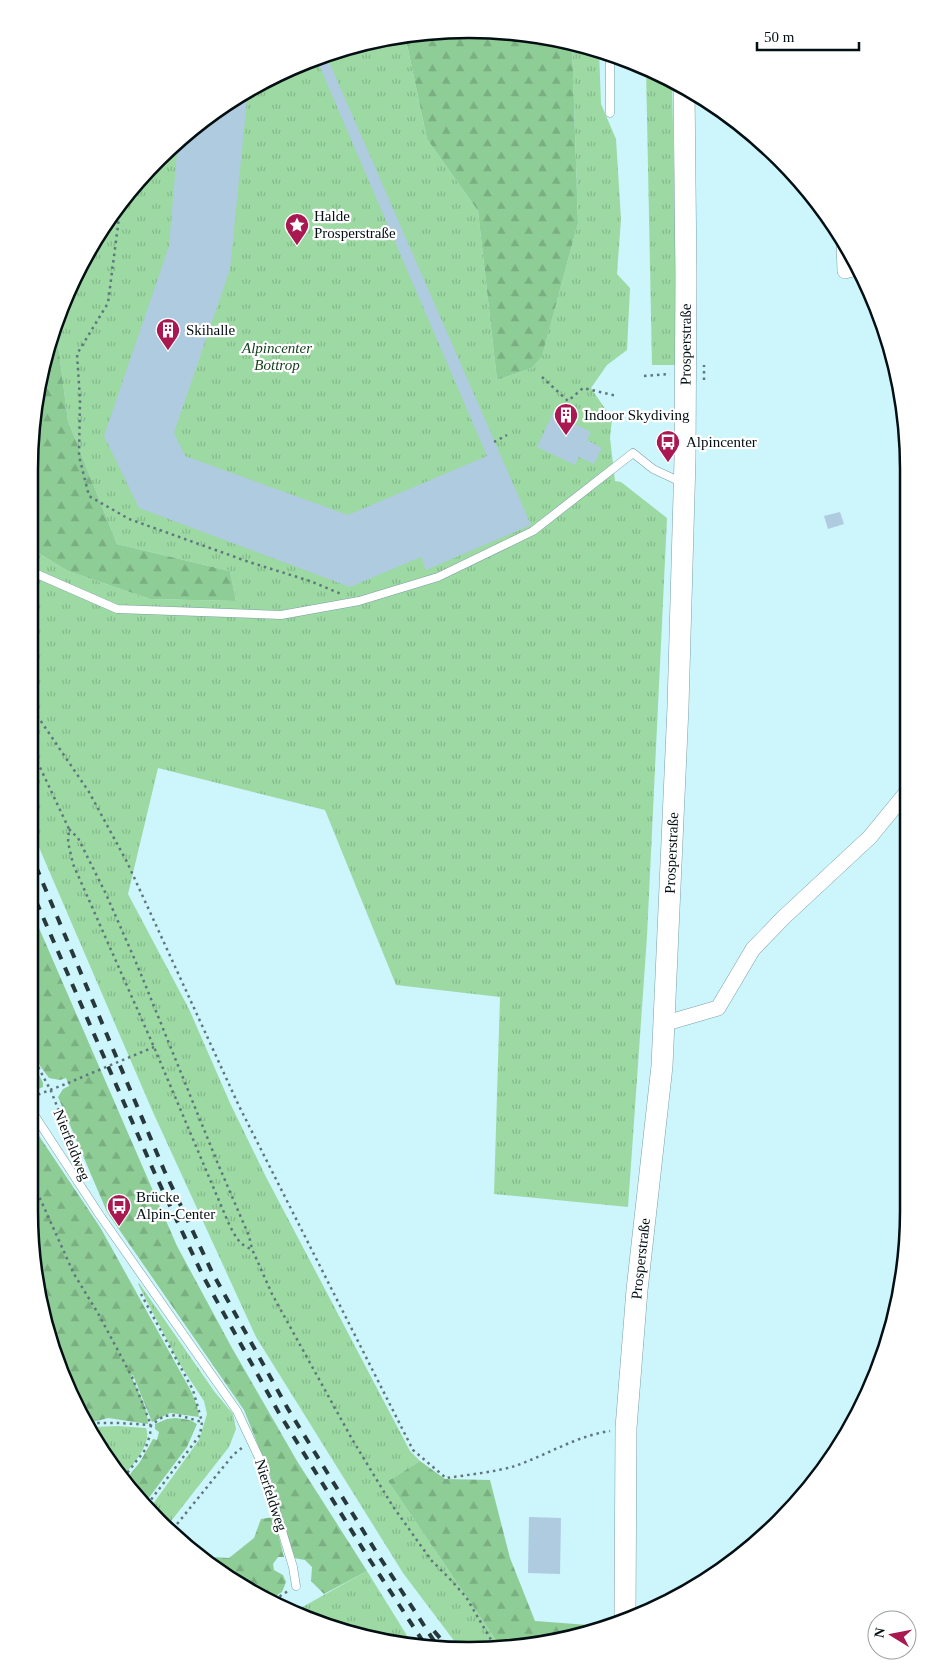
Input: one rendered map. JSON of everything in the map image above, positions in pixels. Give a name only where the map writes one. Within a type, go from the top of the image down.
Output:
[{"type":"main road","name":"Prosperstraße","points":[[626,1613],[626,1428],[637,1290],[662,1066],[678,707],[684,484],[686,276],[684,95]]},
{"type":"street","points":[[845,258],[845,271],[851,269]]},
{"type":"street","points":[[663,1024],[718,1008],[754,950],[784,917],[870,837],[900,800]]},
{"type":"lane","points":[[610,61],[610,113]]},
{"type":"lane","points":[[38,575],[117,609],[281,615],[359,601],[438,577],[533,531],[633,453],[653,469],[684,484]]},
{"type":"lane","name":"Nierfeldweg","points":[[38,1121],[99,1214],[237,1411],[261,1462],[283,1533],[296,1586]]},
{"type":"path","points":[[119,217],[108,303],[77,354],[80,400],[79,456],[89,496],[129,519],[249,562],[310,581],[359,601]]},
{"type":"path","points":[[542,377],[568,401],[583,388],[617,396]]},
{"type":"path","points":[[494,442],[507,435]]},
{"type":"path","points":[[38,717],[89,792],[127,862],[239,1106],[413,1450],[446,1478],[514,1466],[598,1432],[626,1428]]},
{"type":"path","points":[[38,763],[69,829],[78,838],[88,856],[122,931],[272,1294],[352,1439],[392,1505],[431,1560],[466,1598],[492,1642]]},
{"type":"path","points":[[69,829],[68,842],[73,864],[154,1047],[228,1222],[234,1235],[244,1248],[252,1249]]},
{"type":"path","name":"Nierfeldweg","points":[[82,1170],[51,1091],[154,1047]]},
{"type":"path","points":[[38,1067],[51,1091],[38,1095]]},
{"type":"path","points":[[38,1194],[74,1274],[99,1315],[132,1377],[151,1425],[145,1450],[127,1474]]},
{"type":"path","points":[[139,1290],[177,1364],[193,1390],[202,1422],[200,1435],[150,1502]]},
{"type":"path","points":[[94,1424],[118,1423],[151,1425],[164,1416],[178,1415],[202,1422]]},
{"type":"path","points":[[175,1527],[232,1455],[251,1440]]},
{"type":"path","points":[[278,1598],[296,1586]]},
{"type":"green space","points":[[440,38],[497,38],[525,41],[572,50],[578,223],[542,356],[532,368],[497,380],[478,211],[427,139],[406,42]]},
{"type":"green space","name":"Alpincenter Bottrop","points":[[406,42],[427,139],[478,211],[497,380],[532,368],[542,355],[578,223],[572,50],[599,58],[601,104],[616,139],[621,219],[617,274],[630,288],[627,350],[607,365],[591,388],[612,419],[610,438],[615,481],[621,482],[667,518],[647,936],[628,1207],[494,1194],[500,997],[396,985],[325,810],[158,768],[128,894],[189,1009],[230,1103],[266,1177],[410,1451],[420,1461],[388,1481],[497,1642],[455,1642],[403,1573],[256,1337],[152,1110],[38,845],[38,553],[68,571],[150,599],[236,601],[230,571],[117,544],[68,421],[57,339],[60,330],[70,304],[95,253],[110,229],[144,184],[184,144],[229,110],[253,95],[304,70],[330,60],[357,52]]},
{"type":"green space","points":[[646,76],[672,89],[678,365],[652,365]]},
{"type":"green space","points":[[57,339],[68,421],[117,544],[230,571],[236,601],[150,599],[68,571],[38,553],[38,440],[46,384]]},
{"type":"green space","points":[[38,926],[177,1246],[232,1348],[297,1461],[367,1571],[324,1594],[311,1581],[312,1567],[305,1560],[294,1558],[270,1475],[244,1410],[107,1212],[58,1097],[63,1089],[69,1086],[66,1078],[60,1080],[49,1078],[38,1061]]},
{"type":"green space","points":[[38,1073],[43,1083],[43,1087],[38,1089]]},
{"type":"green space","points":[[38,1134],[100,1227],[191,1391],[199,1417],[170,1413],[152,1422],[133,1375],[131,1376],[144,1406],[148,1424],[108,1418],[92,1422],[70,1376],[52,1323],[41,1268],[38,1240]]},
{"type":"green space","points":[[138,1284],[214,1391],[233,1414],[236,1429],[229,1447],[170,1522],[153,1505],[199,1440],[207,1414],[204,1401],[179,1363]]},
{"type":"green space","points":[[167,1419],[190,1420],[197,1424],[187,1447],[148,1500],[129,1476],[140,1462],[153,1439],[157,1440],[159,1432],[155,1429],[155,1424]]},
{"type":"green space","points":[[95,1427],[146,1428],[146,1441],[143,1448],[126,1472],[110,1451]]},
{"type":"green space","points":[[420,1461],[445,1479],[490,1480],[510,1558],[535,1621],[590,1625],[553,1634],[497,1642],[388,1481]]},
{"type":"green space","points":[[274,1517],[284,1557],[278,1557],[273,1564],[274,1570],[283,1575],[286,1582],[282,1592],[275,1596],[229,1570],[185,1537],[212,1557],[229,1558],[254,1538],[261,1519]]},
{"type":"green space","points":[[367,1571],[409,1638],[357,1628],[300,1608]]},
{"type":"building","name":"Skihalle","points":[[328,61],[531,525],[426,570],[421,557],[350,587],[139,508],[104,436],[169,246],[177,151],[184,144],[247,99],[230,269],[174,433],[185,456],[348,515],[487,456],[319,64]]},
{"type":"building","name":"Indoor Skydiving","points":[[553,413],[591,432],[587,440],[602,448],[594,464],[579,457],[575,465],[537,447]]},
{"type":"building","points":[[840,512],[844,524],[828,529],[824,516]]},
{"type":"building","points":[[529,1517],[561,1518],[560,1574],[528,1573]]},
{"type":"railway","points":[[38,871],[164,1170],[212,1272],[288,1409],[434,1641]]},
{"type":"railway","points":[[38,906],[155,1174],[203,1276],[279,1413],[366,1554],[422,1640]]},
{"type":"railway","points":[[434,1631],[443,1642]]},
{"type":"place","name":"Halde Prosperstraße","points":[[297,246]]},
{"type":"place","name":"Skihalle","points":[[168,351]]},
{"type":"place","name":"Indoor Skydiving","points":[[566,436]]},
{"type":"place","name":"Alpincenter","points":[[668,463]]},
{"type":"place","name":"Brücke Alpin-Center","points":[[119,1227]]}]
